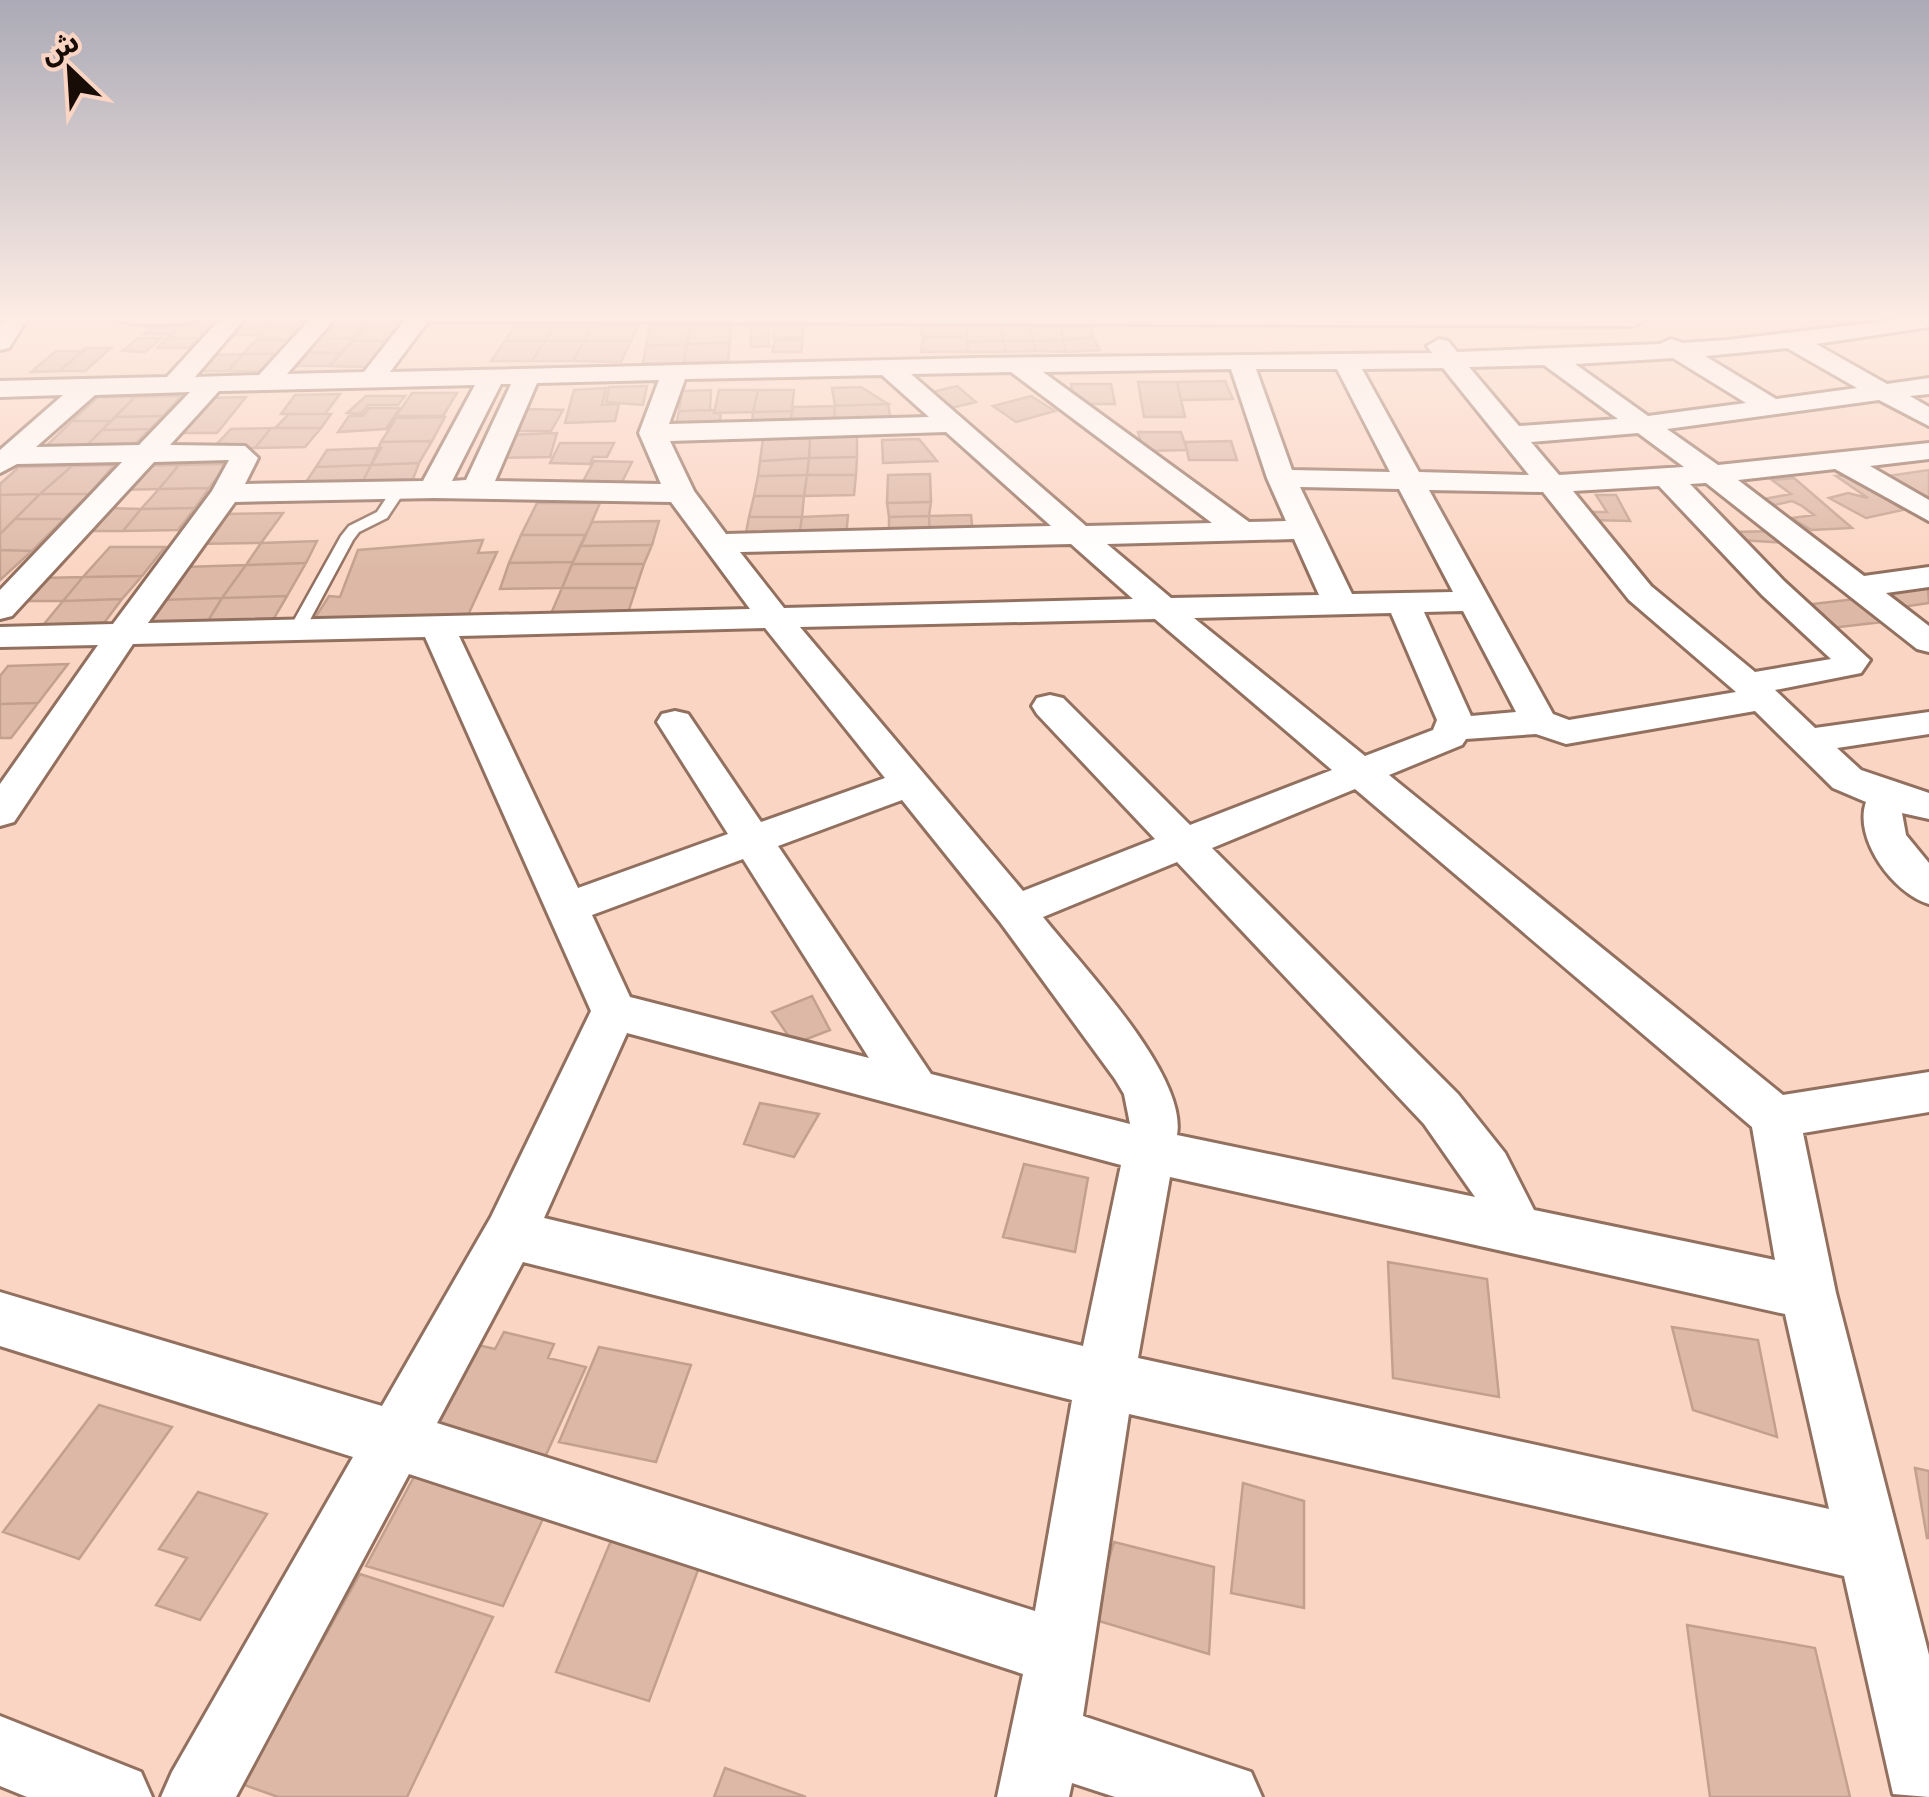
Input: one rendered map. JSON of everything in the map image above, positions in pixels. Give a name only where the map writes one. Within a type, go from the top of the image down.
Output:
[{"type":"street","points":[[5,461],[75,400]]},
{"type":"street","points":[[0,609],[196,400]]},
{"type":"street","points":[[433,490],[472,400]]},
{"type":"street","points":[[477,489],[516,400]]},
{"type":"street","points":[[665,400],[653,433],[680,493],[772,615],[1015,911],[1147,1088],[1156,1116],[1105,1380],[1038,1768],[1226,1797]]},
{"type":"street","points":[[925,400],[1162,608],[1775,1117],[1808,1292],[1929,1794]]},
{"type":"street","points":[[1065,400],[1242,531]]},
{"type":"street","points":[[1254,400],[1280,478],[1340,604]]},
{"type":"street","points":[[1365,400],[1539,722]]},
{"type":"street","points":[[1484,400],[1640,594],[1756,691],[1847,778],[1888,796],[1929,806]]},
{"type":"street","points":[[1607,400],[1712,474],[1929,642]]},
{"type":"street","points":[[1760,400],[1773,408]]},
{"type":"street","points":[[1512,436],[1830,400]]},
{"type":"street","points":[[1899,400],[1929,418]]},
{"type":"street","points":[[653,433],[952,424]]},
{"type":"street","points":[[1280,478],[1552,484],[1712,474],[1929,451]]},
{"type":"street","points":[[0,813],[123,634],[226,494],[243,462],[242,455],[235,452],[5,461]]},
{"type":"street","points":[[1841,460],[1929,512]]},
{"type":"street","points":[[1453,729],[1539,722],[1566,732],[1756,691],[1848,666],[1853,660],[1773,588],[1666,476]]},
{"type":"street","points":[[226,494],[477,489],[680,493]]},
{"type":"street","points":[[718,544],[1305,530]]},
{"type":"street","points":[[1858,587],[1929,577]]},
{"type":"street","points":[[0,637],[1471,600]]},
{"type":"street","points":[[1015,911],[1181,841],[1449,737],[1455,720],[1403,602]]},
{"type":"street","points":[[197,1797],[510,1234],[614,1011],[438,628]]},
{"type":"street","points":[[1050,706],[1441,1109],[1487,1169],[1517,1230]]},
{"type":"street","points":[[676,722],[915,1090]]},
{"type":"street","points":[[1806,741],[1929,723]]},
{"type":"street","points":[[568,908],[910,784]]},
{"type":"street","points":[[1888,796],[1881,810],[1884,832],[1893,850],[1929,889]]},
{"type":"street","points":[[614,1011],[1150,1151],[1808,1292]]},
{"type":"street","points":[[1775,1117],[1929,1092]]},
{"type":"street","points":[[510,1234],[1105,1380],[1870,1550]]},
{"type":"street","points":[[0,1319],[396,1440],[1061,1652]]},
{"type":"street","points":[[0,1751],[116,1797]]},
{"type":"lane","points":[[296,631],[346,539],[354,530],[382,516],[398,492]]},
{"type":"building","points":[[95,400],[132,400],[111,421],[72,421]]},
{"type":"building","points":[[132,400],[178,400],[163,416],[115,417]]},
{"type":"building","points":[[203,400],[244,400],[217,433],[175,433]]},
{"type":"building","points":[[291,400],[336,400],[325,414],[281,414]]},
{"type":"building","points":[[362,400],[402,400],[398,405],[368,405],[361,414],[347,413]]},
{"type":"building","points":[[407,400],[453,400],[443,416],[396,416]]},
{"type":"building","points":[[571,400],[619,404],[615,421],[565,423]]},
{"type":"building","points":[[606,400],[644,400],[643,405]]},
{"type":"building","points":[[681,400],[711,400],[710,410],[679,411]]},
{"type":"building","points":[[717,400],[756,400],[753,412],[714,413]]},
{"type":"building","points":[[756,400],[793,400],[792,411],[753,412]]},
{"type":"building","points":[[834,400],[881,400],[888,404],[835,406]]},
{"type":"building","points":[[932,400],[976,402],[943,410]]},
{"type":"building","points":[[1037,400],[1055,411],[1016,422],[993,406]]},
{"type":"building","points":[[1073,400],[1114,400],[1115,404],[1074,404]]},
{"type":"building","points":[[1141,400],[1181,400],[1185,417],[1144,417]]},
{"type":"building","points":[[888,404],[891,421],[834,424],[835,406]]},
{"type":"building","points":[[835,406],[834,424],[790,424],[793,407]]},
{"type":"building","points":[[369,408],[400,408],[386,429],[338,432],[349,416],[363,416]]},
{"type":"building","points":[[526,409],[563,410],[551,431],[513,431]]},
{"type":"building","points":[[715,410],[714,413],[721,413],[719,428],[675,429],[679,411]]},
{"type":"building","points":[[792,411],[790,424],[752,425],[753,412]]},
{"type":"building","points":[[289,414],[331,414],[321,428],[275,428]]},
{"type":"building","points":[[163,416],[150,429],[102,430],[115,417]]},
{"type":"building","points":[[445,417],[432,441],[381,442],[396,418]]},
{"type":"building","points":[[72,421],[111,421],[82,450],[41,451]]},
{"type":"building","points":[[271,428],[321,428],[305,447],[255,448]]},
{"type":"building","points":[[271,428],[255,448],[213,448],[231,429]]},
{"type":"building","points":[[150,429],[128,451],[82,450],[102,430]]},
{"type":"building","points":[[1138,432],[1181,432],[1187,450],[1143,451]]},
{"type":"building","points":[[557,433],[550,457],[500,458],[509,435]]},
{"type":"building","points":[[857,436],[857,457],[809,458],[810,438]]},
{"type":"building","points":[[810,438],[809,458],[760,461],[763,439]]},
{"type":"building","points":[[919,439],[937,461],[883,463],[882,440]]},
{"type":"building","points":[[432,441],[419,463],[371,465],[381,442]]},
{"type":"building","points":[[1231,441],[1237,460],[1189,460],[1185,442]]},
{"type":"building","points":[[560,443],[614,443],[607,457],[593,457],[590,464],[550,463]]},
{"type":"building","points":[[381,448],[371,465],[316,467],[327,450]]},
{"type":"building","points":[[857,457],[856,475],[807,475],[809,458]]},
{"type":"building","points":[[809,458],[807,475],[758,476],[760,461]]},
{"type":"building","points":[[594,461],[632,462],[620,486],[581,485]]},
{"type":"building","points":[[419,463],[410,487],[359,489],[371,465]]},
{"type":"building","points":[[228,464],[209,488],[159,489],[179,465]]},
{"type":"building","points":[[114,465],[89,494],[40,494],[72,466]]},
{"type":"building","points":[[179,465],[159,489],[118,490],[138,466]]},
{"type":"building","points":[[371,465],[359,489],[300,491],[316,467]]},
{"type":"building","points":[[72,466],[40,494],[0,495],[0,484],[19,467]]},
{"type":"building","points":[[1929,470],[1929,501],[1888,476]]},
{"type":"building","points":[[930,474],[931,502],[887,503],[888,475]]},
{"type":"building","points":[[807,475],[804,496],[754,496],[758,476]]},
{"type":"building","points":[[807,475],[856,475],[854,495],[804,496]]},
{"type":"building","points":[[1852,475],[1903,510],[1866,518],[1829,498],[1848,493],[1868,498],[1836,476]]},
{"type":"building","points":[[1794,478],[1852,528],[1811,530],[1792,518],[1814,515],[1802,506],[1792,501],[1775,505],[1763,499],[1791,494],[1772,480]]},
{"type":"building","points":[[209,488],[195,508],[141,509],[159,489]]},
{"type":"building","points":[[40,494],[89,494],[64,519],[15,519]]},
{"type":"building","points":[[40,494],[0,534],[0,495]]},
{"type":"building","points":[[1596,495],[1616,495],[1630,521],[1591,520],[1582,512],[1607,512]]},
{"type":"building","points":[[754,496],[804,496],[802,517],[749,517]]},
{"type":"building","points":[[931,502],[929,516],[889,517],[887,503]]},
{"type":"building","points":[[537,503],[600,503],[586,535],[521,535]]},
{"type":"building","points":[[105,508],[141,509],[123,531],[82,531]]},
{"type":"building","points":[[195,508],[178,530],[123,531],[141,509]]},
{"type":"building","points":[[283,513],[261,543],[195,544],[219,514]]},
{"type":"building","points":[[848,515],[846,537],[799,537],[802,517]]},
{"type":"building","points":[[971,515],[973,534],[930,535],[929,516]]},
{"type":"building","points":[[929,516],[930,535],[889,536],[889,517]]},
{"type":"building","points":[[749,517],[802,517],[799,537],[745,538]]},
{"type":"building","points":[[15,519],[64,519],[32,551],[0,550],[0,534]]},
{"type":"building","points":[[659,521],[652,545],[580,546],[592,522]]},
{"type":"building","points":[[1776,531],[1787,543],[1739,540],[1732,532]]},
{"type":"building","points":[[521,535],[586,535],[573,562],[509,563]]},
{"type":"building","points":[[483,540],[478,553],[497,552],[468,615],[315,618],[329,596],[340,597],[358,550]]},
{"type":"building","points":[[317,541],[306,563],[246,565],[261,543]]},
{"type":"building","points":[[652,545],[644,564],[572,564],[580,546]]},
{"type":"building","points":[[110,547],[165,547],[142,576],[83,577]]},
{"type":"building","points":[[0,550],[32,551],[0,580]]},
{"type":"building","points":[[573,562],[562,588],[500,589],[509,563]]},
{"type":"building","points":[[306,563],[287,596],[222,598],[246,565]]},
{"type":"building","points":[[572,564],[644,564],[636,588],[562,588]]},
{"type":"building","points":[[246,565],[222,598],[159,600],[183,567]]},
{"type":"building","points":[[142,576],[122,599],[63,601],[83,577]]},
{"type":"building","points":[[83,577],[63,601],[18,601],[40,578]]},
{"type":"building","points":[[1928,587],[1929,603],[1902,607],[1885,594]]},
{"type":"building","points":[[562,588],[636,588],[627,616],[550,616]]},
{"type":"building","points":[[287,596],[273,620],[206,624],[222,598]]},
{"type":"building","points":[[222,598],[206,624],[141,626],[159,600]]},
{"type":"building","points":[[122,599],[101,627],[40,629],[63,601]]},
{"type":"building","points":[[1855,599],[1882,622],[1831,628],[1805,605]]},
{"type":"building","points":[[68,664],[38,703],[0,704],[0,676],[8,666]]},
{"type":"building","points":[[38,703],[11,738],[0,738],[0,704]]},
{"type":"building","points":[[812,996],[830,1030],[794,1044],[772,1012]]},
{"type":"building","points":[[760,1103],[819,1114],[794,1157],[744,1144]]},
{"type":"building","points":[[1024,1164],[1088,1178],[1075,1252],[1003,1237]]},
{"type":"building","points":[[1388,1262],[1487,1279],[1499,1397],[1393,1378]]},
{"type":"building","points":[[1672,1327],[1758,1340],[1777,1437],[1693,1410]]},
{"type":"building","points":[[504,1332],[554,1344],[548,1358],[586,1367],[545,1457],[435,1429],[478,1345],[495,1349]]},
{"type":"building","points":[[599,1347],[691,1365],[656,1462],[559,1442]]},
{"type":"building","points":[[99,1405],[172,1427],[79,1559],[3,1532]]},
{"type":"building","points":[[422,1462],[552,1499],[503,1606],[366,1566]]},
{"type":"building","points":[[1915,1468],[1929,1471],[1929,1538],[1927,1538]]},
{"type":"building","points":[[1243,1483],[1304,1501],[1304,1608],[1231,1593]]},
{"type":"building","points":[[198,1492],[267,1514],[200,1620],[156,1605],[187,1558],[159,1549]]},
{"type":"building","points":[[613,1536],[701,1562],[649,1701],[556,1672]]},
{"type":"building","points":[[1114,1542],[1214,1567],[1209,1654],[1092,1619]]},
{"type":"building","points":[[360,1574],[493,1617],[407,1797],[278,1797],[242,1784]]},
{"type":"building","points":[[1687,1625],[1815,1648],[1850,1797],[1710,1797]]},
{"type":"building","points":[[725,1768],[806,1797],[714,1797]]}]
